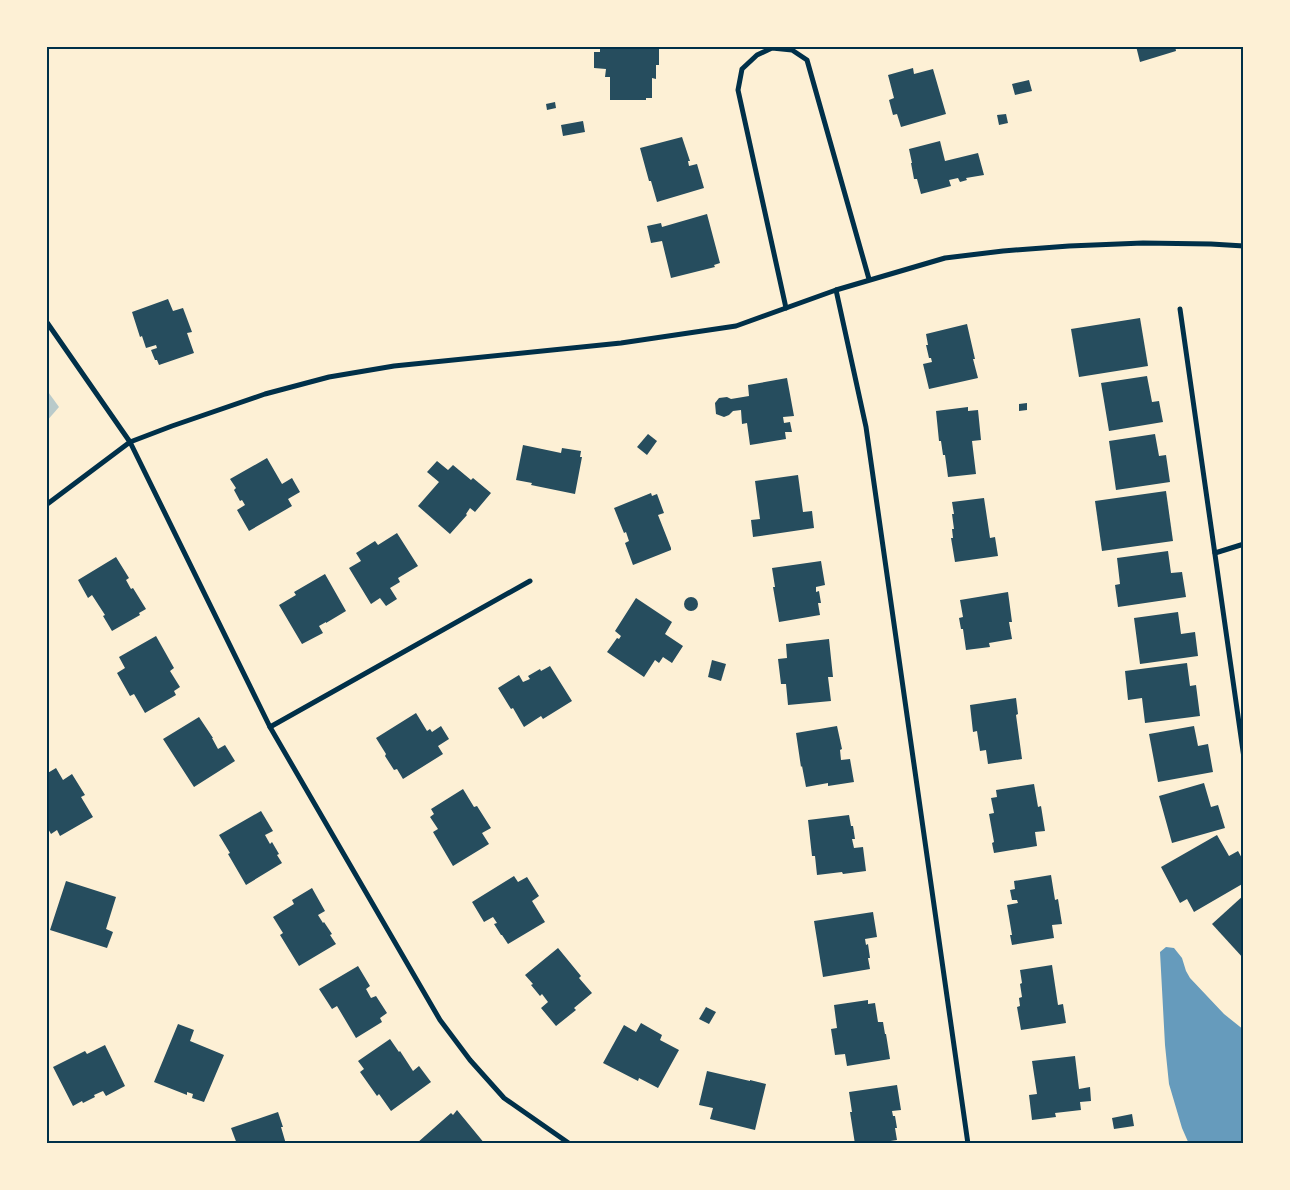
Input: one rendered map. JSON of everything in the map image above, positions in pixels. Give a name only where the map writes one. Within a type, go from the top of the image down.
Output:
[{"type":"street","points":[[786,308],[738,90],[742,69],[757,55],[772,48],[792,50],[807,60],[869,279]]},
{"type":"street","points":[[46,504],[130,442],[265,394],[329,377],[394,366],[621,343],[736,326],[869,279],[945,258],[1069,246],[1144,243],[1244,246]]},
{"type":"street","points":[[836,290],[866,427],[968,1144]]},
{"type":"street","points":[[1180,309],[1244,758]]},
{"type":"street","points":[[46,321],[130,442],[270,727],[440,1020],[470,1060],[504,1098],[570,1144]]},
{"type":"street","points":[[1215,553],[1244,544]]},
{"type":"street","points":[[270,727],[530,581]]},
{"type":"shaded area","points":[[46,389],[59,407],[46,422]]},
{"type":"water","points":[[1166,947],[1174,948],[1182,958],[1190,978],[1224,1014],[1244,1030],[1244,1144],[1189,1144],[1182,1128],[1169,1084],[1165,1045],[1160,952]]},
{"type":"building","points":[[600,46],[659,46],[659,65],[656,65],[656,79],[652,78],[652,98],[646,98],[646,100],[610,100],[610,77],[605,77],[606,69],[594,68],[594,52],[600,52]]},
{"type":"building","points":[[1136,46],[1175,46],[1176,51],[1140,62]]},
{"type":"building","points":[[913,68],[914,74],[933,69],[946,114],[901,127],[897,114],[893,115],[889,100],[894,98],[888,75]]},
{"type":"building","points":[[1029,80],[1032,91],[1015,95],[1012,84]]},
{"type":"building","points":[[555,102],[556,108],[547,110],[546,104]]},
{"type":"building","points":[[1006,114],[1008,123],[999,125],[997,115]]},
{"type":"building","points":[[583,121],[585,132],[563,136],[561,125]]},
{"type":"building","points":[[682,137],[690,161],[688,161],[689,166],[697,164],[704,188],[657,202],[640,148]]},
{"type":"building","points":[[940,141],[945,161],[978,153],[984,175],[966,178],[967,180],[960,182],[958,178],[949,180],[951,186],[921,194],[917,179],[914,179],[909,149]]},
{"type":"building","points":[[707,214],[720,263],[714,265],[715,267],[671,278],[662,241],[651,243],[647,226],[661,223],[662,227]]},
{"type":"building","points":[[168,299],[173,311],[183,308],[192,332],[187,333],[194,353],[159,365],[151,350],[157,348],[156,345],[146,348],[142,336],[140,337],[132,312]]},
{"type":"building","points":[[1140,318],[1148,366],[1079,377],[1071,329]]},
{"type":"building","points":[[967,324],[978,378],[929,389],[923,364],[932,362],[926,345],[928,345],[926,334]]},
{"type":"building","points":[[1147,376],[1152,402],[1159,401],[1163,422],[1109,431],[1101,383]]},
{"type":"building","points":[[787,378],[794,416],[783,417],[784,423],[790,422],[792,432],[785,432],[786,439],[750,445],[747,423],[742,424],[741,410],[733,411],[724,417],[716,414],[715,403],[719,398],[727,397],[731,399],[749,396],[748,385]]},
{"type":"building","points":[[1027,403],[1027,410],[1019,411],[1019,404]]},
{"type":"building","points":[[968,407],[968,411],[978,410],[981,440],[972,441],[976,474],[948,477],[945,455],[943,455],[941,441],[939,441],[936,411]]},
{"type":"building","points":[[648,434],[657,441],[647,455],[637,447]]},
{"type":"building","points":[[1155,434],[1159,456],[1166,455],[1170,482],[1116,490],[1109,441]]},
{"type":"building","points":[[523,445],[561,453],[562,448],[581,451],[580,457],[582,457],[575,494],[516,480]]},
{"type":"building","points":[[267,458],[282,484],[292,478],[300,492],[288,499],[292,506],[249,531],[237,510],[245,505],[242,500],[240,501],[234,490],[236,488],[230,479]]},
{"type":"building","points":[[437,461],[448,470],[453,465],[491,493],[475,512],[470,508],[467,515],[450,534],[418,506],[439,482],[427,472]]},
{"type":"building","points":[[798,475],[803,512],[812,511],[814,528],[753,537],[751,520],[760,519],[755,481]]},
{"type":"building","points":[[1166,491],[1173,541],[1102,551],[1095,501]]},
{"type":"building","points":[[651,493],[652,496],[657,494],[664,513],[658,515],[671,550],[633,565],[625,543],[629,541],[626,532],[624,533],[614,508]]},
{"type":"building","points":[[984,498],[990,538],[995,537],[998,556],[955,562],[951,538],[953,538],[952,529],[954,529],[952,502]]},
{"type":"building","points":[[397,533],[418,566],[398,578],[400,582],[390,588],[397,599],[386,606],[380,598],[371,604],[349,568],[361,561],[356,553],[375,541],[378,545]]},
{"type":"building","points":[[1168,551],[1171,573],[1182,572],[1186,597],[1118,607],[1115,585],[1120,584],[1117,558]]},
{"type":"building","points":[[116,557],[129,578],[126,580],[131,589],[133,588],[146,609],[139,613],[140,615],[112,631],[103,616],[105,615],[92,595],[88,598],[78,580]]},
{"type":"building","points":[[821,561],[825,585],[816,587],[816,592],[819,591],[821,603],[818,603],[820,615],[779,622],[772,568]]},
{"type":"building","points":[[325,574],[346,611],[319,626],[323,633],[302,644],[279,605],[296,595],[294,592]]},
{"type":"building","points":[[1008,592],[1012,622],[1009,622],[1012,639],[989,643],[990,647],[966,650],[963,629],[961,629],[959,618],[963,617],[960,600]]},
{"type":"building","points":[[691,597],[696,599],[698,604],[696,609],[691,611],[686,609],[684,604],[686,599]]},
{"type":"building","points":[[636,598],[672,622],[665,634],[683,646],[672,663],[663,657],[659,663],[655,660],[644,677],[607,652],[617,638],[619,639],[621,636],[615,631]]},
{"type":"building","points":[[1178,612],[1181,634],[1195,632],[1198,656],[1140,664],[1134,618]]},
{"type":"building","points":[[156,636],[174,668],[170,671],[180,687],[174,691],[176,695],[145,713],[134,694],[130,696],[117,673],[125,668],[119,657]]},
{"type":"building","points":[[829,639],[833,677],[828,677],[831,701],[788,705],[786,684],[781,684],[778,659],[787,658],[786,644]]},
{"type":"building","points":[[712,660],[726,664],[721,681],[708,677]]},
{"type":"building","points":[[1187,663],[1190,686],[1196,685],[1200,716],[1145,723],[1142,698],[1128,700],[1125,671]]},
{"type":"building","points":[[550,666],[572,701],[543,719],[541,716],[524,727],[498,688],[519,675],[523,682],[530,679],[528,676]]},
{"type":"building","points":[[1016,698],[1018,714],[1016,715],[1022,759],[988,764],[986,750],[980,751],[977,731],[973,732],[970,705]]},
{"type":"building","points":[[416,713],[427,731],[430,729],[432,732],[441,726],[449,739],[438,746],[443,754],[403,779],[397,769],[394,770],[376,738]]},
{"type":"building","points":[[199,717],[218,749],[225,745],[235,761],[194,787],[163,739]]},
{"type":"building","points":[[837,726],[842,749],[840,750],[841,760],[850,759],[854,782],[828,786],[828,783],[806,787],[796,733]]},
{"type":"building","points":[[1194,726],[1198,746],[1208,744],[1213,772],[1158,782],[1149,734]]},
{"type":"building","points":[[56,768],[63,780],[72,774],[85,795],[81,797],[93,817],[60,836],[57,830],[51,834],[46,825],[46,774]]},
{"type":"building","points":[[1204,783],[1211,807],[1218,805],[1225,828],[1172,843],[1159,796]]},
{"type":"building","points":[[1034,784],[1038,807],[1041,806],[1045,831],[1035,832],[1037,846],[994,853],[989,814],[994,813],[991,798],[997,797],[996,790]]},
{"type":"building","points":[[463,789],[474,807],[477,806],[491,828],[482,833],[489,844],[453,866],[433,832],[438,829],[430,817],[434,814],[431,809]]},
{"type":"building","points":[[261,811],[273,831],[265,835],[270,844],[272,842],[282,863],[246,885],[219,835]]},
{"type":"building","points":[[849,815],[855,839],[852,839],[854,848],[863,847],[866,871],[817,875],[815,856],[812,856],[808,820]]},
{"type":"building","points":[[1217,835],[1229,856],[1238,851],[1244,862],[1244,883],[1194,912],[1187,899],[1180,903],[1161,867]]},
{"type":"building","points":[[1051,875],[1055,900],[1058,899],[1062,924],[1052,925],[1054,938],[1012,945],[1007,905],[1018,903],[1017,900],[1012,900],[1010,890],[1015,889],[1014,881]]},
{"type":"building","points":[[514,876],[518,882],[527,877],[539,896],[532,901],[545,922],[508,944],[494,924],[497,923],[493,917],[484,922],[472,902]]},
{"type":"building","points":[[66,881],[116,897],[106,929],[113,932],[107,948],[50,930]]},
{"type":"building","points":[[312,888],[325,911],[318,915],[332,934],[330,935],[336,944],[299,966],[280,935],[283,933],[273,917],[294,904],[292,900]]},
{"type":"building","points":[[1244,895],[1244,959],[1212,924]]},
{"type":"building","points":[[873,912],[877,937],[865,939],[866,945],[868,944],[870,969],[823,977],[814,921]]},
{"type":"building","points":[[558,948],[592,993],[574,1008],[576,1010],[556,1026],[541,1008],[548,1002],[542,994],[540,996],[525,975]]},
{"type":"building","points":[[1052,965],[1058,1005],[1063,1004],[1066,1023],[1021,1030],[1017,1007],[1020,1006],[1019,998],[1022,997],[1020,970]]},
{"type":"building","points":[[358,966],[370,986],[366,989],[371,998],[376,996],[387,1013],[380,1018],[382,1022],[356,1038],[337,1006],[332,1009],[319,989]]},
{"type":"building","points":[[868,1000],[868,1004],[875,1003],[878,1022],[883,1022],[890,1059],[847,1066],[845,1054],[835,1055],[831,1029],[837,1028],[834,1005]]},
{"type":"building","points":[[706,1007],[716,1012],[709,1024],[699,1019]]},
{"type":"building","points":[[641,1023],[662,1035],[660,1040],[679,1050],[658,1088],[639,1078],[638,1081],[603,1063],[624,1025],[636,1032]]},
{"type":"building","points":[[178,1024],[194,1030],[190,1041],[224,1055],[204,1102],[192,1098],[193,1094],[187,1092],[187,1095],[154,1082]]},
{"type":"building","points":[[390,1039],[413,1071],[419,1066],[431,1082],[391,1111],[379,1094],[377,1096],[360,1072],[364,1069],[358,1061]]},
{"type":"building","points":[[105,1045],[125,1086],[106,1096],[103,1091],[83,1103],[82,1101],[73,1106],[53,1067],[85,1051],[87,1054]]},
{"type":"building","points":[[1075,1056],[1079,1089],[1090,1087],[1091,1101],[1080,1102],[1081,1110],[1055,1113],[1056,1117],[1032,1120],[1029,1095],[1037,1094],[1032,1061]]},
{"type":"building","points":[[707,1071],[766,1084],[755,1130],[710,1119],[713,1108],[699,1105]]},
{"type":"building","points":[[897,1085],[901,1110],[892,1111],[893,1116],[895,1116],[897,1140],[871,1144],[855,1144],[849,1092]]},
{"type":"building","points":[[457,1110],[485,1144],[417,1143],[451,1113],[453,1115]]},
{"type":"building","points":[[278,1112],[286,1144],[237,1144],[231,1128]]},
{"type":"building","points":[[1132,1114],[1134,1126],[1114,1129],[1112,1118]]}]
